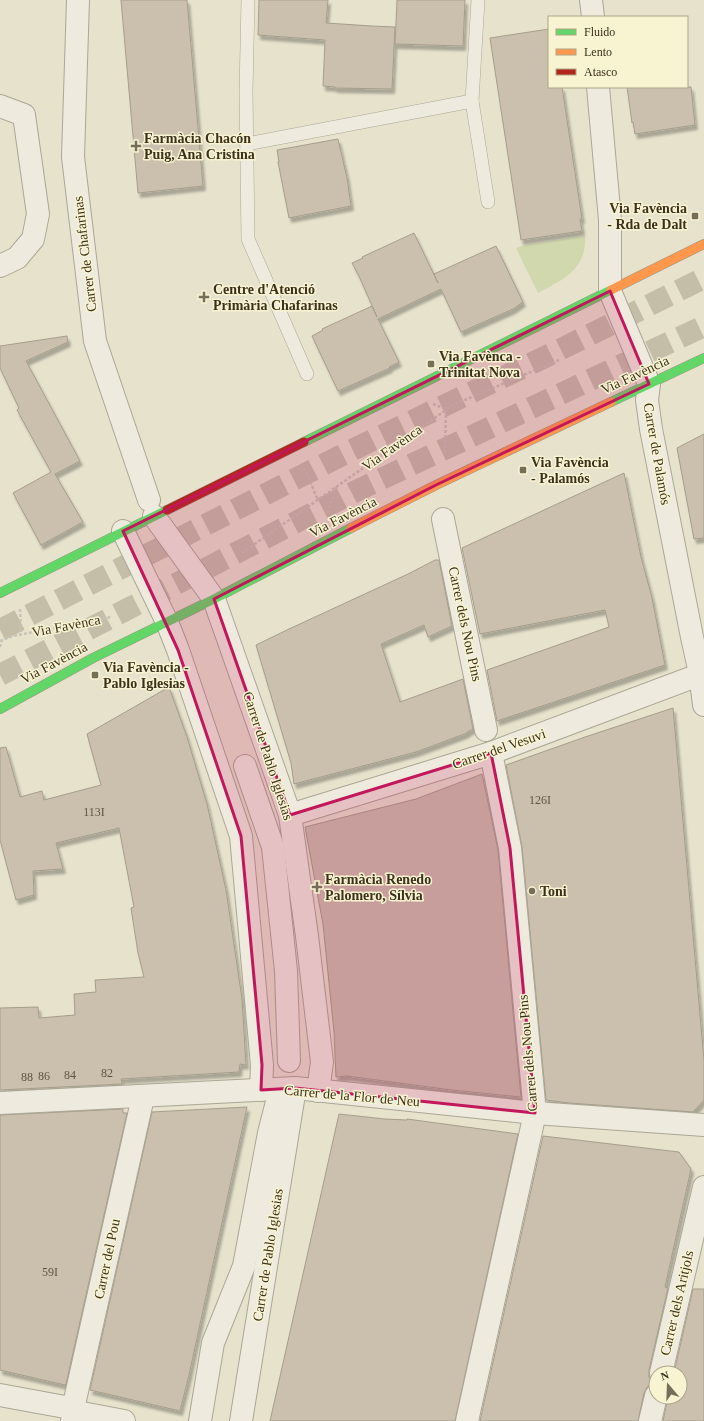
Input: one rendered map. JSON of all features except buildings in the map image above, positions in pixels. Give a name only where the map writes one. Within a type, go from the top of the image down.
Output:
[{"type":"street","name":"Carrer de Chafarinas","points":[[78,0],[73,157],[95,341],[152,508]]},
{"type":"street","points":[[591,0],[592,16]]},
{"type":"street","name":"Carrer de Palamós","points":[[598,88],[610,220],[610,291],[649,384],[647,400],[655,454],[692,638],[702,673],[704,706]]},
{"type":"street","points":[[0,106],[24,114],[38,214],[33,239],[8,262]]},
{"type":"street","points":[[0,593],[123,531],[152,508],[610,291],[704,244]]},
{"type":"street","name":"Via Favència","points":[[0,709],[93,658],[214,599],[436,486],[704,358]]},
{"type":"street","name":"Carrer de Pablo Iglesias","points":[[152,508],[214,599],[290,816],[307,936],[322,1062],[318,1091]]},
{"type":"street","name":"Carrer dels Nou Pins","points":[[443,519],[486,730]]},
{"type":"street","name":"Carrer de Pablo Iglesias","points":[[123,531],[167,622],[184,667],[241,836],[262,1065],[278,1092],[241,1421]]},
{"type":"street","name":"Carrer del Vesuvi","points":[[290,816],[491,753],[702,673]]},
{"type":"street","name":"Carrer dels Nou Pins","points":[[467,1421],[535,1113],[510,848],[491,753]]},
{"type":"street","name":"Carrer de Pablo Iglesias","points":[[245,766],[273,847],[286,971],[289,1061]]},
{"type":"street","name":"Carrer de la Flor de Neu","points":[[0,1103],[318,1091],[535,1113],[704,1125]]},
{"type":"street","name":"Carrer de Pablo Iglesias","points":[[200,1421],[213,1343],[244,1266],[278,1092]]},
{"type":"street","name":"Carrer del Pou","points":[[73,1415],[143,1097]]},
{"type":"street","name":"Carrer dels Aritjols","points":[[663,1365],[704,1187]]},
{"type":"street","points":[[0,1395],[73,1415],[82,1413],[124,1421]]},
{"type":"street","points":[[650,1421],[654,1405]]},
{"type":"lane","points":[[248,0],[246,92],[248,239],[307,374]]},
{"type":"lane","points":[[478,0],[472,101],[488,202]]},
{"type":"lane","points":[[247,144],[472,101]]},
{"type":"path","name":"Via Favènca","points":[[242,554],[453,405],[559,360]]},
{"type":"path","name":"Via Favènca","points":[[445,456],[446,410]]},
{"type":"path","points":[[304,467],[318,500]]},
{"type":"path","points":[[325,519],[337,486]]},
{"type":"path","name":"Via Favènca","points":[[20,604],[22,634]]},
{"type":"path","name":"Via Favènca","points":[[0,647],[1,640],[22,634],[111,617]]},
{"type":"highlighted area","points":[[610,291],[649,384],[436,485],[214,599],[290,815],[491,753],[510,848],[535,1113],[295,1088],[261,1090],[262,1065],[241,836],[178,650],[123,531]]},
{"type":"green space","points":[[585,236],[585,247],[578,265],[564,278],[538,293],[516,248],[525,245]]},
{"type":"tunnel","points":[[0,630],[348,452],[704,278]]},
{"type":"tunnel","points":[[0,675],[354,492],[704,326]]},
{"type":"traffic: fast","points":[[304,442],[611,290]]},
{"type":"traffic: fast","points":[[611,402],[704,358]]},
{"type":"traffic: fast","points":[[0,593],[167,510]]},
{"type":"traffic: fast","points":[[0,709],[93,658],[214,599],[351,528]]},
{"type":"traffic: slow","points":[[611,290],[704,244]]},
{"type":"traffic: slow","points":[[351,528],[436,485],[611,402]]},
{"type":"traffic: jam","points":[[167,510],[304,442]]},
{"type":"place","name":"Farmàcia Chacón Puig, Ana Cristina","points":[[136,146]]},
{"type":"place","name":"Via Favència - Rda de Dalt","points":[[695,216]]},
{"type":"place","name":"Centre d'Atenció Primària Chafarinas","points":[[204,297]]},
{"type":"place","name":"Via Favènca - Trinitat Nova","points":[[431,364]]},
{"type":"place","name":"Via Favència - Palamós","points":[[523,470]]},
{"type":"place","name":"Via Favència - Pablo Iglesias","points":[[95,675]]},
{"type":"place","name":"Farmàcia Renedo Palomero, Sílvia","points":[[317,887]]},
{"type":"place","name":"Toni","points":[[532,891]]}]
